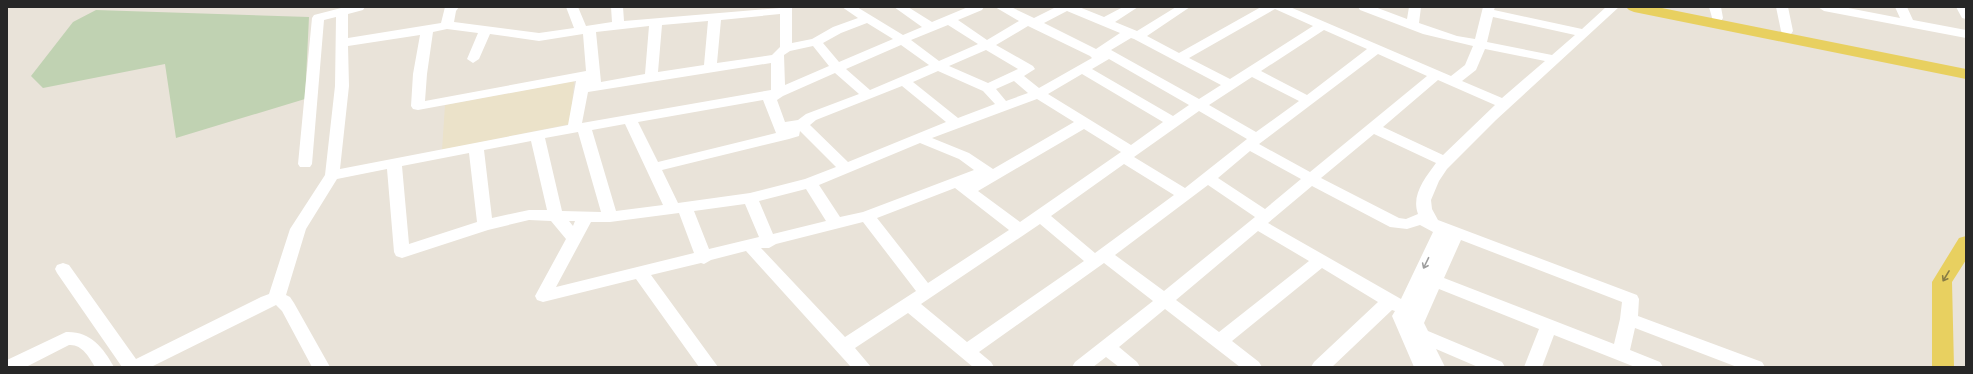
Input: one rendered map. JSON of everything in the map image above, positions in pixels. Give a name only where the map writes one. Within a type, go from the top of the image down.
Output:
[{"type":"main road","points":[[1634,7],[1966,74]]},
{"type":"main road","points":[[1662,7],[1716,12],[1787,31],[1966,66]]},
{"type":"main road","points":[[1943,367],[1942,282],[1966,243]]},
{"type":"street","points":[[304,164],[318,18],[359,7]]},
{"type":"street","points":[[572,7],[585,30],[589,75],[588,88],[579,128],[610,217]]},
{"type":"street","points":[[617,7],[618,25]]},
{"type":"street","points":[[676,20],[677,7]]},
{"type":"street","points":[[837,30],[846,7],[903,40],[938,66],[988,88],[1003,105]]},
{"type":"street","points":[[900,7],[932,28]]},
{"type":"street","points":[[332,175],[537,135],[772,96],[978,7]]},
{"type":"street","points":[[1000,7],[1030,23],[1101,55],[1197,106],[1311,179],[1396,223],[1436,224],[1631,299],[1629,319],[1620,354]]},
{"type":"street","points":[[804,127],[810,117],[904,81],[987,45],[1065,7]]},
{"type":"street","points":[[1069,7],[1134,34],[1181,57],[1231,85]]},
{"type":"street","points":[[1105,22],[1132,7]]},
{"type":"street","points":[[394,163],[402,252],[485,225],[529,215],[610,217],[678,206],[750,198],[810,183],[956,123],[1003,105],[1038,94],[1083,68],[1134,34],[1183,7]]},
{"type":"street","points":[[1181,57],[1270,7]]},
{"type":"street","points":[[1280,7],[1301,10],[1322,26],[1504,104]]},
{"type":"street","points":[[1364,7],[1412,26],[1448,38],[1555,58]]},
{"type":"street","points":[[1412,26],[1415,7]]},
{"type":"street","points":[[1423,367],[1413,332],[1415,323],[1434,282],[1436,224],[1427,187],[1445,162],[1504,104],[1613,7]]},
{"type":"street","points":[[1782,7],[1787,31]]},
{"type":"street","points":[[1824,7],[1966,34]]},
{"type":"street","points":[[1901,7],[1908,23]]},
{"type":"street","points":[[1962,7],[1966,15]]},
{"type":"street","points":[[447,25],[454,8]]},
{"type":"street","points":[[341,42],[427,30],[447,25],[539,37],[618,25],[715,17],[786,9],[772,96],[782,130]]},
{"type":"street","points":[[1452,82],[1471,67],[1480,45],[1489,9],[1585,32]]},
{"type":"street","points":[[276,299],[298,229],[332,175],[342,86],[342,12]]},
{"type":"street","points":[[710,68],[715,17]]},
{"type":"street","points":[[588,88],[778,55],[816,42],[837,30],[867,19]]},
{"type":"street","points":[[949,20],[987,45],[1028,69],[988,88]]},
{"type":"street","points":[[651,77],[656,22]]},
{"type":"street","points":[[842,347],[1041,216],[1173,122],[1322,26]]},
{"type":"street","points":[[473,59],[486,29]]},
{"type":"street","points":[[427,30],[420,74],[418,106],[589,75]]},
{"type":"street","points":[[816,42],[838,68],[868,95]]},
{"type":"street","points":[[966,352],[1185,195],[1253,141],[1376,49]]},
{"type":"street","points":[[1083,68],[1173,122]]},
{"type":"street","points":[[1252,72],[1308,101]]},
{"type":"street","points":[[1015,75],[1038,94],[1083,122],[1127,155],[1185,195]]},
{"type":"street","points":[[1081,367],[1165,300],[1436,75]]},
{"type":"street","points":[[904,81],[956,123]]},
{"type":"street","points":[[630,119],[653,168],[678,206],[704,258]]},
{"type":"street","points":[[586,216],[543,296],[769,242],[867,216],[963,186],[982,172],[1083,122]]},
{"type":"street","points":[[653,168],[782,130],[804,127]]},
{"type":"street","points":[[804,127],[845,168]]},
{"type":"street","points":[[1374,128],[1445,162]]},
{"type":"street","points":[[537,135],[556,216],[574,239]]},
{"type":"street","points":[[920,138],[964,156],[982,172]]},
{"type":"street","points":[[476,147],[485,225]]},
{"type":"street","points":[[1208,178],[1261,220],[1321,260],[1397,305],[1401,316],[1436,367]]},
{"type":"street","points":[[810,183],[836,224]]},
{"type":"street","points":[[963,186],[1020,230]]},
{"type":"street","points":[[750,198],[769,242]]},
{"type":"street","points":[[867,216],[926,293]]},
{"type":"street","points":[[1041,216],[1099,258],[1165,300],[1253,367]]},
{"type":"street","points":[[1320,367],[1397,305],[1436,224]]},
{"type":"street","points":[[750,246],[862,367]]},
{"type":"street","points":[[1220,341],[1321,260]]},
{"type":"street","points":[[63,269],[133,367],[267,301],[276,299],[284,301],[288,307],[321,367]]},
{"type":"street","points":[[640,273],[709,367]]},
{"type":"street","points":[[1434,282],[1654,367]]},
{"type":"street","points":[[909,304],[985,367]]},
{"type":"street","points":[[1629,319],[1756,367]]},
{"type":"street","points":[[1533,367],[1549,326]]},
{"type":"street","points":[[1413,332],[1491,366]]},
{"type":"street","points":[[10,367],[66,339],[75,338],[82,339],[87,343],[105,367]]},
{"type":"street","points":[[1107,347],[1131,367]]},
{"type":"shaded area","points":[[574,81],[570,124],[442,150],[445,105]]},
{"type":"green space","points":[[96,10],[309,17],[305,99],[176,138],[165,64],[43,88],[31,76],[73,22]]}]
